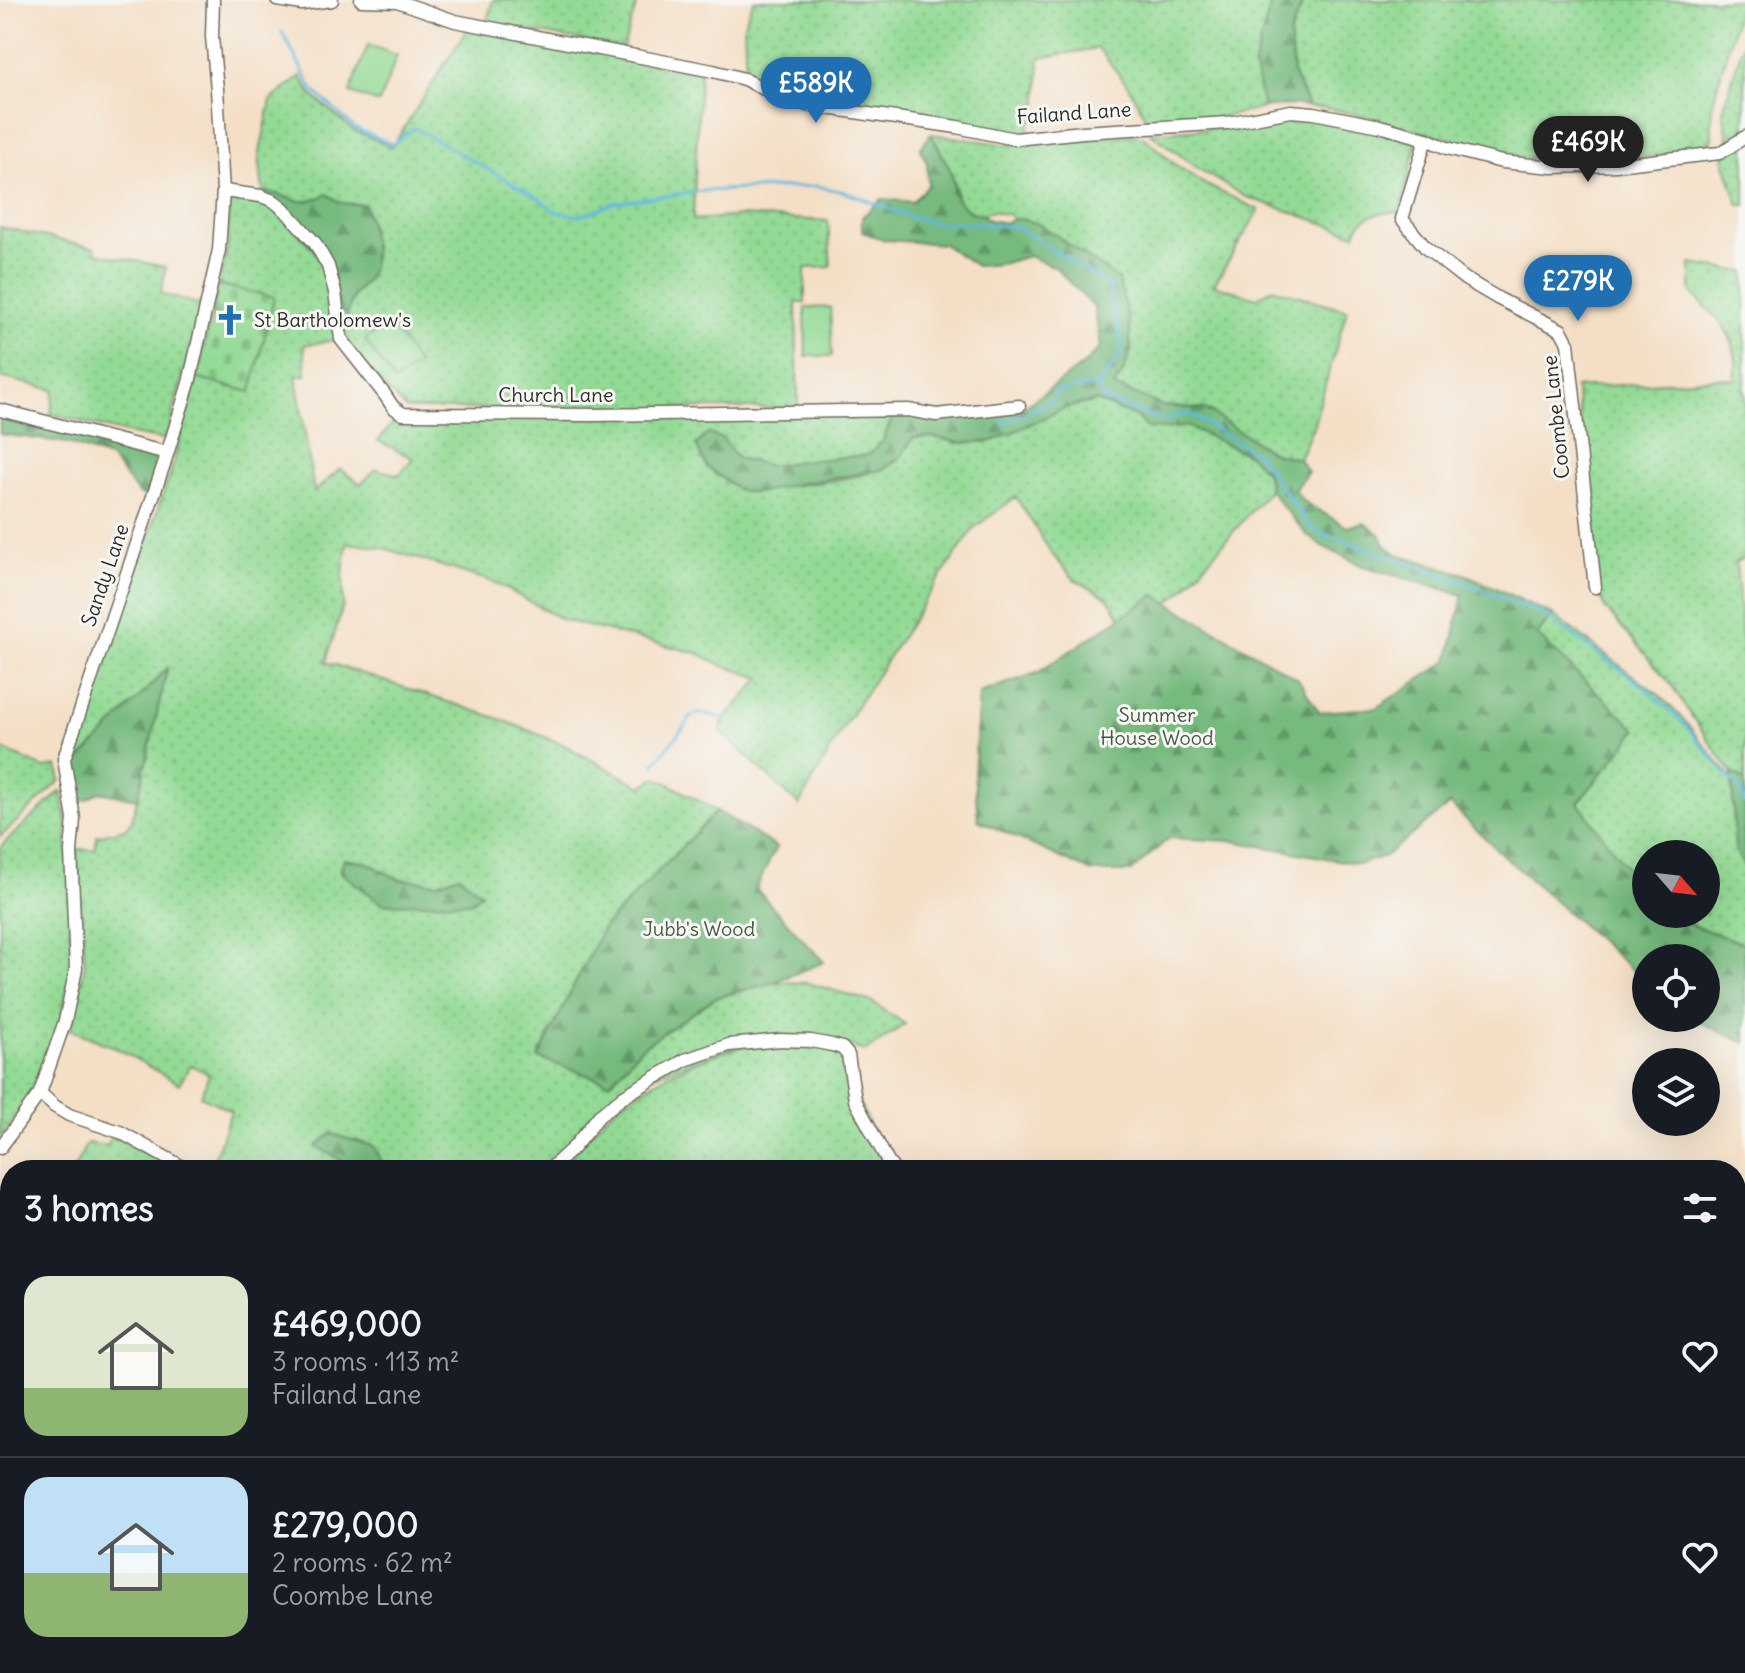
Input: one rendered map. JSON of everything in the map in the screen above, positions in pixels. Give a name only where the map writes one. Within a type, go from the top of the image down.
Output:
[{"type":"street","name":"Sandy Lane","points":[[0,1148],[40,1093],[65,1021],[76,969],[71,851],[74,819],[64,759],[189,383],[219,250],[223,191],[212,37],[213,0]]},
{"type":"street","points":[[277,0],[302,4],[332,0]]},
{"type":"street","name":"Failand Lane","points":[[361,0],[397,1],[455,21],[713,71],[744,79],[807,105],[957,127],[1015,139],[1228,123],[1291,111],[1380,126],[1502,162],[1552,167],[1616,165],[1720,153],[1745,137]]},
{"type":"street","name":"Coombe Lane","points":[[1426,139],[1402,219],[1426,248],[1456,272],[1499,299],[1561,330],[1568,343],[1595,587]]},
{"type":"street","name":"Church Lane","points":[[223,191],[261,196],[274,201],[315,243],[328,266],[341,339],[393,407],[403,414],[608,415],[908,410],[936,415],[1019,406]]},
{"type":"street","points":[[0,410],[167,453]]},
{"type":"street","points":[[560,1160],[599,1116],[624,1096],[685,1060],[729,1045],[780,1040],[811,1041],[842,1048],[848,1055],[855,1100],[887,1160]]},
{"type":"street","points":[[40,1093],[69,1115],[120,1132],[170,1160]]},
{"type":"green space","points":[[493,0],[638,0],[623,48],[486,23]]},
{"type":"green space","points":[[754,0],[1272,0],[1254,64],[1263,108],[1217,118],[1149,123],[1128,86],[1098,48],[1040,58],[1037,116],[1029,123],[1029,132],[1010,133],[790,94],[746,75],[744,24]]},
{"type":"green space","points":[[1272,0],[1304,0],[1290,34],[1293,73],[1308,106],[1263,108],[1254,64]]},
{"type":"green space","points":[[1304,0],[1741,0],[1712,106],[1712,139],[1708,144],[1646,157],[1556,162],[1514,156],[1359,115],[1308,106],[1293,73],[1290,34]]},
{"type":"green space","points":[[467,29],[700,72],[693,220],[741,216],[828,221],[831,267],[805,268],[805,303],[796,303],[798,408],[406,409],[368,369],[351,347],[341,322],[347,318],[354,295],[367,280],[371,230],[365,205],[341,203],[327,194],[301,201],[263,192],[259,156],[271,100],[301,76],[311,94],[353,130],[392,147]]},
{"type":"green space","points":[[1745,37],[1745,129],[1728,139],[1723,110]]},
{"type":"green space","points":[[368,45],[397,55],[379,103],[350,93]]},
{"type":"green space","points":[[1288,118],[1337,122],[1417,141],[1400,212],[1379,213],[1367,218],[1355,234],[1244,196],[1199,169],[1150,133]]},
{"type":"green space","points":[[931,134],[1008,145],[1028,141],[1144,137],[1173,163],[1206,185],[1259,210],[1214,285],[1257,298],[1273,288],[1347,310],[1313,427],[1299,459],[1273,453],[1205,409],[1163,406],[1113,386],[1124,370],[1129,355],[1129,320],[1021,219],[995,212],[983,215],[965,208],[957,198],[947,164]]},
{"type":"green space","name":"Summer House Wood","points":[[931,134],[951,171],[956,199],[970,212],[989,220],[1006,223],[1021,219],[1041,225],[1118,279],[1129,320],[1131,351],[1114,386],[1163,406],[1205,409],[1273,453],[1299,459],[1308,472],[1294,490],[1303,501],[1347,527],[1364,523],[1380,534],[1385,545],[1397,554],[1465,574],[1553,615],[1537,635],[1637,730],[1578,803],[1632,875],[1632,928],[1700,928],[1745,944],[1745,1043],[1720,1031],[1720,944],[1632,944],[1632,970],[1450,804],[1385,856],[1359,864],[1233,841],[1169,838],[1131,872],[1092,872],[978,820],[974,774],[979,693],[1037,673],[1155,595],[1298,679],[1319,712],[1376,708],[1448,661],[1463,595],[1363,566],[1322,546],[1306,534],[1279,502],[1270,489],[1267,474],[1251,456],[1187,426],[1147,428],[1138,418],[1096,401],[1065,408],[993,441],[961,443],[932,437],[913,438],[900,458],[881,470],[758,493],[738,490],[707,467],[696,445],[708,433],[723,439],[737,458],[771,466],[869,455],[883,441],[892,418],[899,414],[1020,410],[1083,365],[1101,347],[1094,307],[1055,267],[1029,256],[1000,264],[976,266],[943,244],[886,240],[862,232],[862,217],[882,199],[912,202],[928,185],[927,162],[920,149]]},
{"type":"green space","points":[[1745,143],[1745,205],[1739,205],[1724,161],[1725,153]]},
{"type":"green space","points":[[263,192],[301,201],[327,194],[341,203],[365,205],[373,243],[373,262],[367,280],[353,297],[347,319],[341,322],[331,266]]},
{"type":"green space","points":[[229,197],[259,200],[274,206],[313,249],[327,274],[337,340],[304,345],[306,375],[296,376],[314,492],[340,469],[361,484],[376,469],[399,475],[413,458],[378,441],[398,417],[899,414],[892,418],[883,441],[869,455],[771,466],[737,458],[723,439],[708,434],[696,445],[707,467],[738,490],[822,482],[868,473],[899,459],[913,438],[932,437],[961,443],[993,441],[1065,408],[1097,401],[1138,418],[1147,428],[1187,426],[1251,456],[1267,474],[1270,489],[1169,603],[1155,595],[1121,618],[1107,597],[1074,579],[1052,554],[1016,497],[974,528],[841,731],[799,805],[721,732],[722,722],[761,678],[697,653],[563,620],[494,582],[380,547],[347,543],[343,605],[326,662],[500,719],[562,744],[642,787],[654,778],[664,781],[717,811],[602,929],[610,1083],[641,1048],[715,998],[775,982],[809,983],[872,1002],[905,1024],[866,1051],[809,1036],[766,1036],[642,1079],[606,1102],[552,1160],[381,1160],[374,1146],[332,1134],[317,1146],[341,1160],[213,1160],[231,1111],[201,1096],[209,1074],[191,1065],[179,1084],[120,1050],[70,1029],[85,966],[77,849],[95,850],[97,836],[125,829],[132,820],[167,670],[70,770],[69,760],[170,475],[196,378],[251,392],[274,298],[219,285],[228,246]],"holes":[[[345,859],[368,863],[398,879],[438,883],[459,875],[471,902],[340,871]]]},
{"type":"green space","points":[[0,227],[96,248],[96,253],[166,267],[161,294],[202,305],[166,440],[51,414],[54,390],[0,377]]},
{"type":"green space","points":[[1691,264],[1745,272],[1745,385],[1742,389],[1745,390],[1745,558],[1736,562],[1745,673],[1745,780],[1732,773],[1671,684],[1605,608],[1599,594],[1594,525],[1576,388],[1721,378],[1735,380],[1735,351],[1731,340],[1719,321],[1691,292]]},
{"type":"green space","points":[[219,285],[274,297],[251,392],[196,378]]},
{"type":"green space","points":[[830,307],[832,356],[806,356],[805,308]]},
{"type":"green space","points":[[390,323],[418,365],[394,381],[365,340]]},
{"type":"green space","points":[[0,414],[161,456],[146,496],[139,494],[111,459],[68,443],[0,434]]},
{"type":"green space","points":[[1553,615],[1659,695],[1732,779],[1735,849],[1745,868],[1745,944],[1700,928],[1720,928],[1720,840],[1632,840],[1632,875],[1578,803],[1537,635]]},
{"type":"green space","points":[[167,668],[138,799],[99,792],[86,800],[74,797],[70,770]]},
{"type":"green space","points":[[0,748],[44,768],[57,766],[61,780],[0,837]]},
{"type":"green space","points":[[1732,773],[1745,780],[1745,868],[1735,849]]},
{"type":"green space","points":[[61,791],[66,816],[72,962],[61,1020],[35,1092],[0,1137],[0,847]]},
{"type":"green space","name":"Jubb's Wood","points":[[717,811],[776,847],[756,889],[824,962],[774,982],[715,998],[641,1048],[610,1083],[538,1058],[602,929]]},
{"type":"green space","points":[[344,859],[368,863],[398,879],[438,883],[459,875],[481,893],[471,902],[383,904],[340,872]]},
{"type":"green space","points":[[767,1045],[810,1045],[833,1050],[845,1057],[846,1072],[885,1160],[567,1160],[616,1108],[649,1085],[726,1051]]},
{"type":"green space","points":[[111,1134],[160,1160],[78,1160],[87,1143],[108,1146]]},
{"type":"green space","points":[[331,1134],[374,1146],[381,1160],[340,1160],[316,1146]]},
{"type":"waterway","points":[[282,32],[313,90],[355,128],[392,144],[415,128],[537,197],[556,212],[579,216],[617,202],[703,191],[817,186],[845,192],[935,223],[1017,227],[1111,287],[1109,302],[1119,326],[1122,353],[1098,385],[1104,400],[1163,420],[1189,413],[1257,454],[1313,530],[1543,614],[1642,685],[1686,726],[1717,763]]},
{"type":"waterway","points":[[1002,424],[1053,401],[1055,392],[1098,385]]},
{"type":"waterway","points":[[654,765],[693,715],[700,713],[726,718]]},
{"type":"waterway","points":[[1721,769],[1740,789],[1745,803]]},
{"type":"place","name":"St Bartholomew's","points":[[230,320]]}]
